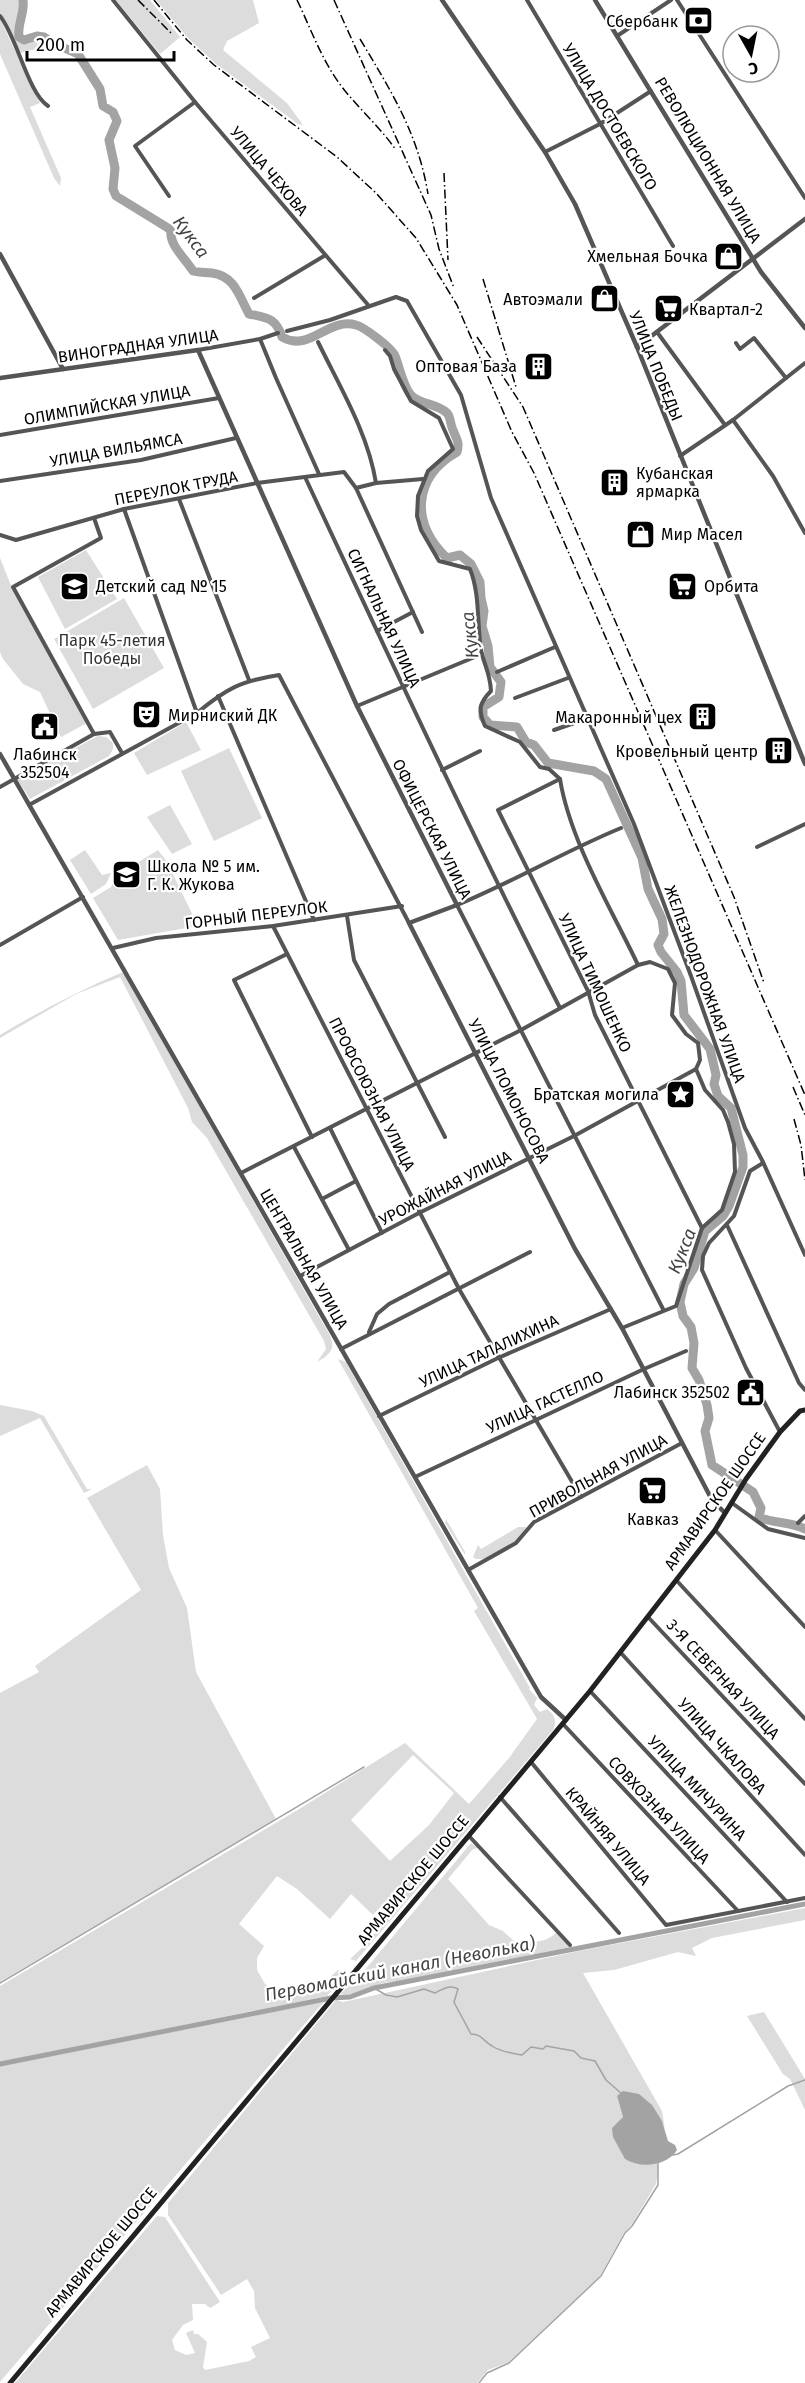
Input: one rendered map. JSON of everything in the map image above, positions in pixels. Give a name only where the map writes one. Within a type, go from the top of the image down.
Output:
[{"type":"main road","name":"АРМАВИРСКОЕ ШОССЕ","points":[[10,2383],[565,1722],[715,1530],[738,1491],[780,1432],[803,1410]]},
{"type":"street","name":"УЛИЦА ЧЕХОВА","points":[[113,0],[195,102],[369,306]]},
{"type":"street","name":"УЛИЦА ПОБЕДЫ","points":[[442,0],[546,152],[575,204],[637,347],[805,764]]},
{"type":"street","name":"УЛИЦА ДОСТОЕВСКОГО","points":[[527,0],[673,246]]},
{"type":"street","name":"РЕВОЛЮЦИОННАЯ УЛИЦА","points":[[596,0],[761,272],[805,328]]},
{"type":"street","points":[[617,36],[671,0]]},
{"type":"street","points":[[677,0],[805,198]]},
{"type":"street","points":[[0,16],[27,70],[36,95],[40,102],[48,106]]},
{"type":"street","points":[[546,152],[600,124],[652,91]]},
{"type":"street","points":[[170,195],[135,146],[195,102]]},
{"type":"street","points":[[637,347],[805,219]]},
{"type":"street","points":[[0,254],[63,369]]},
{"type":"street","points":[[254,298],[324,256]]},
{"type":"street","name":"ЖЕЛЕЗНОДОРОЖНАЯ УЛИЦА","points":[[369,306],[396,297],[407,301],[458,387],[491,498],[631,825],[691,976],[745,1128],[764,1162],[805,1255]]},
{"type":"street","points":[[286,331],[330,320],[369,306]]},
{"type":"street","points":[[657,332],[725,425]]},
{"type":"street","name":"ВИНОГРАДНАЯ УЛИЦА","points":[[0,378],[198,350],[260,339],[278,333]]},
{"type":"street","points":[[736,344],[740,349],[754,338],[786,378]]},
{"type":"street","points":[[260,339],[319,474]]},
{"type":"street","points":[[318,342],[360,429],[373,461],[376,483]]},
{"type":"street","name":"ОФИЦЕРСКАЯ УЛИЦА","points":[[198,350],[357,706],[663,1309]]},
{"type":"street","points":[[241,1173],[477,1053],[638,965],[580,845],[564,805],[560,779],[549,770],[540,767],[520,741],[484,726],[479,712],[481,700],[491,691],[490,675],[482,654],[475,582],[470,570],[439,561],[421,530],[417,516],[418,496],[423,479],[428,471],[453,449],[439,418],[411,401],[385,350]]},
{"type":"street","points":[[680,457],[733,420],[805,363]]},
{"type":"street","name":"ОЛИМПИЙСКАЯ УЛИЦА","points":[[0,435],[219,398]]},
{"type":"street","points":[[733,420],[773,476],[805,533]]},
{"type":"street","name":"УЛИЦА ВИЛЬЯМСА","points":[[0,481],[141,459],[236,438]]},
{"type":"street","name":"ПЕРЕУЛОК ТРУДА","points":[[0,535],[16,540],[124,509],[257,483],[319,474],[344,472],[356,488]]},
{"type":"street","name":"СИГНАЛЬНАЯ УЛИЦА","points":[[305,477],[442,770],[560,1008]]},
{"type":"street","points":[[422,632],[356,488],[376,483],[423,479]]},
{"type":"street","points":[[29,805],[196,713],[218,696],[249,680],[179,499]]},
{"type":"street","points":[[124,509],[196,713]]},
{"type":"street","points":[[94,518],[101,538],[13,586],[94,734]]},
{"type":"street","points":[[377,631],[413,612]]},
{"type":"street","points":[[496,672],[555,647]]},
{"type":"street","points":[[357,706],[482,654]]},
{"type":"street","name":"УЛИЦА ЛОМОНОСОВА","points":[[249,680],[279,675],[402,906],[575,1249],[622,1328],[712,1500],[725,1513]]},
{"type":"street","points":[[515,698],[568,678]]},
{"type":"street","points":[[218,696],[314,920]]},
{"type":"street","points":[[554,730],[586,719]]},
{"type":"street","points":[[0,787],[94,734],[110,732],[122,753]]},
{"type":"street","points":[[442,770],[480,751]]},
{"type":"street","name":"ЦЕНТРАЛЬНАЯ УЛИЦА","points":[[0,754],[541,1697],[565,1722]]},
{"type":"street","name":"УЛИЦА ТИМОШЕНКО","points":[[560,779],[498,810],[588,991],[595,1016],[702,1228]]},
{"type":"street","points":[[757,848],[805,824]]},
{"type":"street","points":[[409,923],[499,887],[580,845],[621,828]]},
{"type":"street","points":[[0,945],[83,896]]},
{"type":"street","name":"ГОРНЫЙ ПЕРЕУЛОК","points":[[113,948],[156,938],[273,926],[402,906]]},
{"type":"street","points":[[347,916],[354,960],[445,1137]]},
{"type":"street","name":"ПРОФСОЮЗНАЯ УЛИЦА","points":[[273,926],[450,1272],[534,1420],[581,1497]]},
{"type":"street","points":[[287,954],[234,980],[312,1137]]},
{"type":"street","name":"ЖЕЛЕЗНОДОРОЖНАЯ УЛИЦА","points":[[638,965],[650,962],[668,969],[675,983],[672,1015],[686,1034],[698,1043],[700,1060],[696,1069],[705,1090],[723,1110],[734,1144],[735,1172],[722,1210],[702,1228]]},
{"type":"street","name":"УРОЖАЙНАЯ УЛИЦА","points":[[300,1276],[419,1213],[574,1136],[696,1069]]},
{"type":"street","points":[[330,1128],[382,1233]]},
{"type":"street","points":[[294,1147],[348,1250]]},
{"type":"street","points":[[764,1162],[750,1171],[734,1216],[709,1243],[703,1256],[702,1270],[746,1368],[780,1432]]},
{"type":"street","points":[[322,1199],[356,1180]]},
{"type":"street","points":[[727,1225],[799,1383],[805,1390]]},
{"type":"street","points":[[622,1328],[663,1309],[676,1306],[702,1228]]},
{"type":"street","points":[[341,1349],[530,1252]]},
{"type":"street","points":[[368,1334],[377,1314],[389,1304],[450,1272]]},
{"type":"street","name":"УЛИЦА ТАЛАЛИХИНА","points":[[379,1416],[498,1358],[610,1309]]},
{"type":"street","name":"УЛИЦА ГАСТЕЛЛО","points":[[415,1477],[686,1351]]},
{"type":"street","name":"АРМАВИРСКОЕ ШОССЕ","points":[[803,1410],[805,1405]]},
{"type":"street","name":"ПРИВОЛЬНАЯ УЛИЦА","points":[[468,1570],[516,1544],[534,1522],[682,1443]]},
{"type":"street","points":[[732,1503],[768,1529],[805,1538]]},
{"type":"street","points":[[798,1523],[805,1516]]},
{"type":"street","points":[[715,1530],[805,1627]]},
{"type":"street","points":[[677,1581],[805,1719]]},
{"type":"street","name":"3-Я СЕВЕРНАЯ УЛИЦА","points":[[648,1617],[805,1784]]},
{"type":"street","name":"УЛИЦА ЧКАЛОВА","points":[[621,1653],[805,1855]]},
{"type":"street","name":"УЛИЦА МИЧУРИНА","points":[[590,1691],[787,1902]]},
{"type":"street","name":"СОВХОЗНАЯ УЛИЦА","points":[[565,1722],[738,1912]]},
{"type":"street","name":"КРАЙНЯЯ УЛИЦА","points":[[531,1762],[666,1926],[738,1912]]},
{"type":"street","points":[[500,1797],[619,1934]]},
{"type":"street","points":[[469,1835],[570,1945]]},
{"type":"street","points":[[738,1912],[805,1898]]},
{"type":"green space","points":[[0,0],[21,0],[18,38],[23,42],[44,38],[52,45],[20,53],[0,14]]},
{"type":"green space","points":[[116,0],[150,0],[180,37],[160,54]]},
{"type":"green space","points":[[156,0],[253,0],[259,23],[227,41],[223,50],[287,103],[303,125],[298,124],[216,64],[188,38]]},
{"type":"green space","points":[[0,19],[40,103],[30,107],[61,178],[60,186],[54,178],[0,54]]},
{"type":"green space","points":[[86,550],[117,599],[65,629],[38,577]]},
{"type":"green space","points":[[0,558],[12,588],[87,723],[61,737],[40,692],[23,684],[0,652]]},
{"type":"green space","name":"Парк 45-летия Победы","points":[[124,598],[164,668],[93,709],[54,639]]},
{"type":"green space","points":[[186,722],[201,750],[147,775],[134,753]]},
{"type":"green space","points":[[98,736],[106,737],[113,743],[109,756],[30,799],[17,779]]},
{"type":"green space","points":[[229,748],[262,818],[214,841],[181,771]]},
{"type":"green space","points":[[170,805],[192,844],[172,854],[147,817]]},
{"type":"green space","points":[[85,850],[102,875],[111,873],[106,884],[91,894],[70,860]]},
{"type":"green space","points":[[158,850],[167,862],[198,926],[118,940],[93,898],[111,887],[116,876]]},
{"type":"green space","points":[[123,972],[332,1340],[330,1351],[317,1362],[326,1349],[324,1341],[207,1138],[192,1122],[188,1108],[120,977],[76,994],[0,1038],[0,1035],[45,1009],[91,986]]},
{"type":"green space","points":[[338,1359],[346,1362],[529,1689],[537,1698],[534,1705],[540,1712],[547,1709],[552,1714],[555,1721],[553,1730],[356,1961],[350,1959],[393,1911],[384,1903],[373,1915],[351,1894],[330,1919],[297,1889],[277,1876],[239,1924],[264,1946],[257,1958],[257,1970],[265,1984],[278,1994],[287,1996],[318,1988],[338,1970],[345,1975],[327,1996],[0,2062],[0,1986],[296,1811],[405,1743],[469,1804],[509,1758],[537,1719],[474,1611],[478,1608]],"holes":[[[413,1755],[454,1793],[429,1825],[390,1861],[351,1820]]]},
{"type":"green space","points":[[0,1405],[32,1411],[44,1416],[87,1489],[92,1489],[84,1493],[40,1418],[0,1436]]},
{"type":"green space","points":[[147,1465],[160,1489],[163,1535],[169,1568],[187,1608],[196,1672],[276,1819],[0,1982],[0,1693],[39,1672],[35,1666],[141,1590],[87,1498]]},
{"type":"green space","points":[[446,1519],[465,1552],[465,1555],[445,1523]]},
{"type":"green space","points":[[518,1527],[526,1527],[518,1539],[498,1554],[483,1559],[473,1557],[478,1545],[481,1549]]},
{"type":"green space","points":[[471,1843],[478,1848],[473,1849],[448,1879],[489,1925],[503,1931],[515,1942],[542,1941],[557,1932],[570,1947],[382,1983],[354,1994],[340,1994],[364,1971]]},
{"type":"green space","points":[[805,1908],[805,1920],[712,1938],[692,1948],[696,1956],[678,1952],[614,1970],[583,1973],[662,2111],[665,2130],[662,2121],[617,2096],[623,2117],[613,2137],[629,2160],[638,2164],[657,2163],[656,2184],[624,2233],[600,2276],[509,2362],[488,2370],[477,2383],[15,2383],[157,2216],[165,2217],[220,2302],[210,2308],[205,2304],[192,2304],[193,2320],[183,2325],[172,2340],[175,2350],[186,2355],[195,2353],[186,2333],[193,2330],[194,2334],[198,2334],[207,2342],[203,2367],[205,2370],[249,2361],[256,2357],[251,2347],[270,2338],[255,2308],[254,2291],[247,2279],[221,2295],[168,2215],[168,2203],[336,2000],[343,2002],[579,1951]]},
{"type":"green space","points":[[324,2002],[307,2021],[0,2382],[0,2066]]},
{"type":"green space","points":[[764,2012],[805,2079],[805,2110],[790,2079],[783,2074],[747,2016]]},
{"type":"shaded area","points":[[623,2091],[639,2094],[652,2105],[662,2121],[668,2141],[675,2145],[677,2150],[667,2160],[646,2165],[625,2159],[613,2137],[612,2128],[623,2117],[617,2096]]},
{"type":"waterway","name":"Кукса","points":[[23,0],[19,37],[24,40],[37,36],[44,37],[78,54],[100,89],[103,106],[113,112],[117,121],[109,140],[115,168],[113,189],[116,196],[168,228],[171,231],[172,241],[193,271],[212,273],[226,278],[235,288],[249,314],[274,322],[282,337],[292,341],[301,341],[336,326],[356,325],[377,338],[393,352],[405,385],[414,398],[438,407],[448,415],[458,443],[457,452],[442,462],[432,474],[425,488],[422,516],[435,545],[447,558],[460,555],[471,564],[480,582],[484,611],[482,626],[488,646],[490,667],[501,682],[499,697],[483,707],[483,717],[490,725],[517,727],[526,742],[534,745],[548,763],[594,771],[606,779],[642,858],[648,889],[662,919],[664,934],[658,945],[681,981],[684,1015],[710,1049],[716,1075],[714,1084],[718,1096],[731,1108],[743,1155],[743,1167],[729,1206],[723,1216],[705,1231],[694,1268],[684,1284],[680,1302],[683,1316],[691,1327],[694,1343],[692,1368],[699,1380],[707,1405],[709,1418],[705,1431],[712,1465],[753,1492],[761,1508],[759,1517],[805,1529]]},
{"type":"waterway","points":[[0,1983],[364,1767]]},
{"type":"waterway","name":"Первомайский канал (Неволька)","points":[[0,2064],[331,1998],[350,1997],[374,1988],[805,1904]]},
{"type":"waterway","points":[[374,1988],[386,1995],[397,1997],[424,1989],[435,1993],[446,1988],[458,1989],[454,2002],[471,2034],[480,2036],[499,2050],[522,2055],[531,2047],[543,2049],[546,2046],[574,2051],[581,2058],[595,2061],[606,2080],[622,2094]]},
{"type":"waterway","points":[[673,2155],[788,2086],[805,2080]]},
{"type":"waterway","points":[[479,2383],[487,2373],[509,2363],[601,2276],[625,2233],[632,2226],[658,2185],[658,2162]]},
{"type":"railway","points":[[138,0],[173,35]]},
{"type":"railway","points":[[154,0],[187,40],[214,65],[337,157],[376,193],[416,238],[457,305],[512,432],[534,473],[805,1095]]},
{"type":"railway","points":[[297,0],[335,77],[396,150]]},
{"type":"railway","points":[[334,0],[431,215],[439,249],[454,288]]},
{"type":"railway","points":[[360,39],[402,113],[418,151],[428,194]]},
{"type":"railway","points":[[444,173],[448,260]]},
{"type":"railway","points":[[483,279],[516,387]]},
{"type":"railway","points":[[477,337],[523,407],[734,897],[764,983]]},
{"type":"railway","points":[[793,1087],[805,1115]]},
{"type":"railway","points":[[794,1119],[801,1145],[805,1180]]},
{"type":"place","name":"Сбербанк","points":[[699,21]]},
{"type":"place","name":"Хмельная Бочка","points":[[729,256]]},
{"type":"place","name":"Автоэмали","points":[[604,299]]},
{"type":"place","name":"Квартал-2","points":[[668,309]]},
{"type":"place","name":"Оптовая База","points":[[538,366]]},
{"type":"place","name":"Кубанская ярмарка","points":[[615,482]]},
{"type":"place","name":"Мир Масел","points":[[640,534]]},
{"type":"place","name":"Детский сад № 15","points":[[75,586]]},
{"type":"place","name":"Орбита","points":[[683,586]]},
{"type":"place","name":"Мирниский ДК","points":[[147,715]]},
{"type":"place","name":"Макаронный цех","points":[[703,717]]},
{"type":"place","name":"Лабинск 352504","points":[[45,726]]},
{"type":"place","name":"Кровельный центр","points":[[779,751]]},
{"type":"place","name":"Школа № 5 им. Г. К. Жукова","points":[[126,875]]},
{"type":"place","name":"Братская могила","points":[[680,1094]]},
{"type":"place","name":"Лабинск 352502","points":[[751,1392]]},
{"type":"place","name":"Кавказ","points":[[653,1491]]}]
